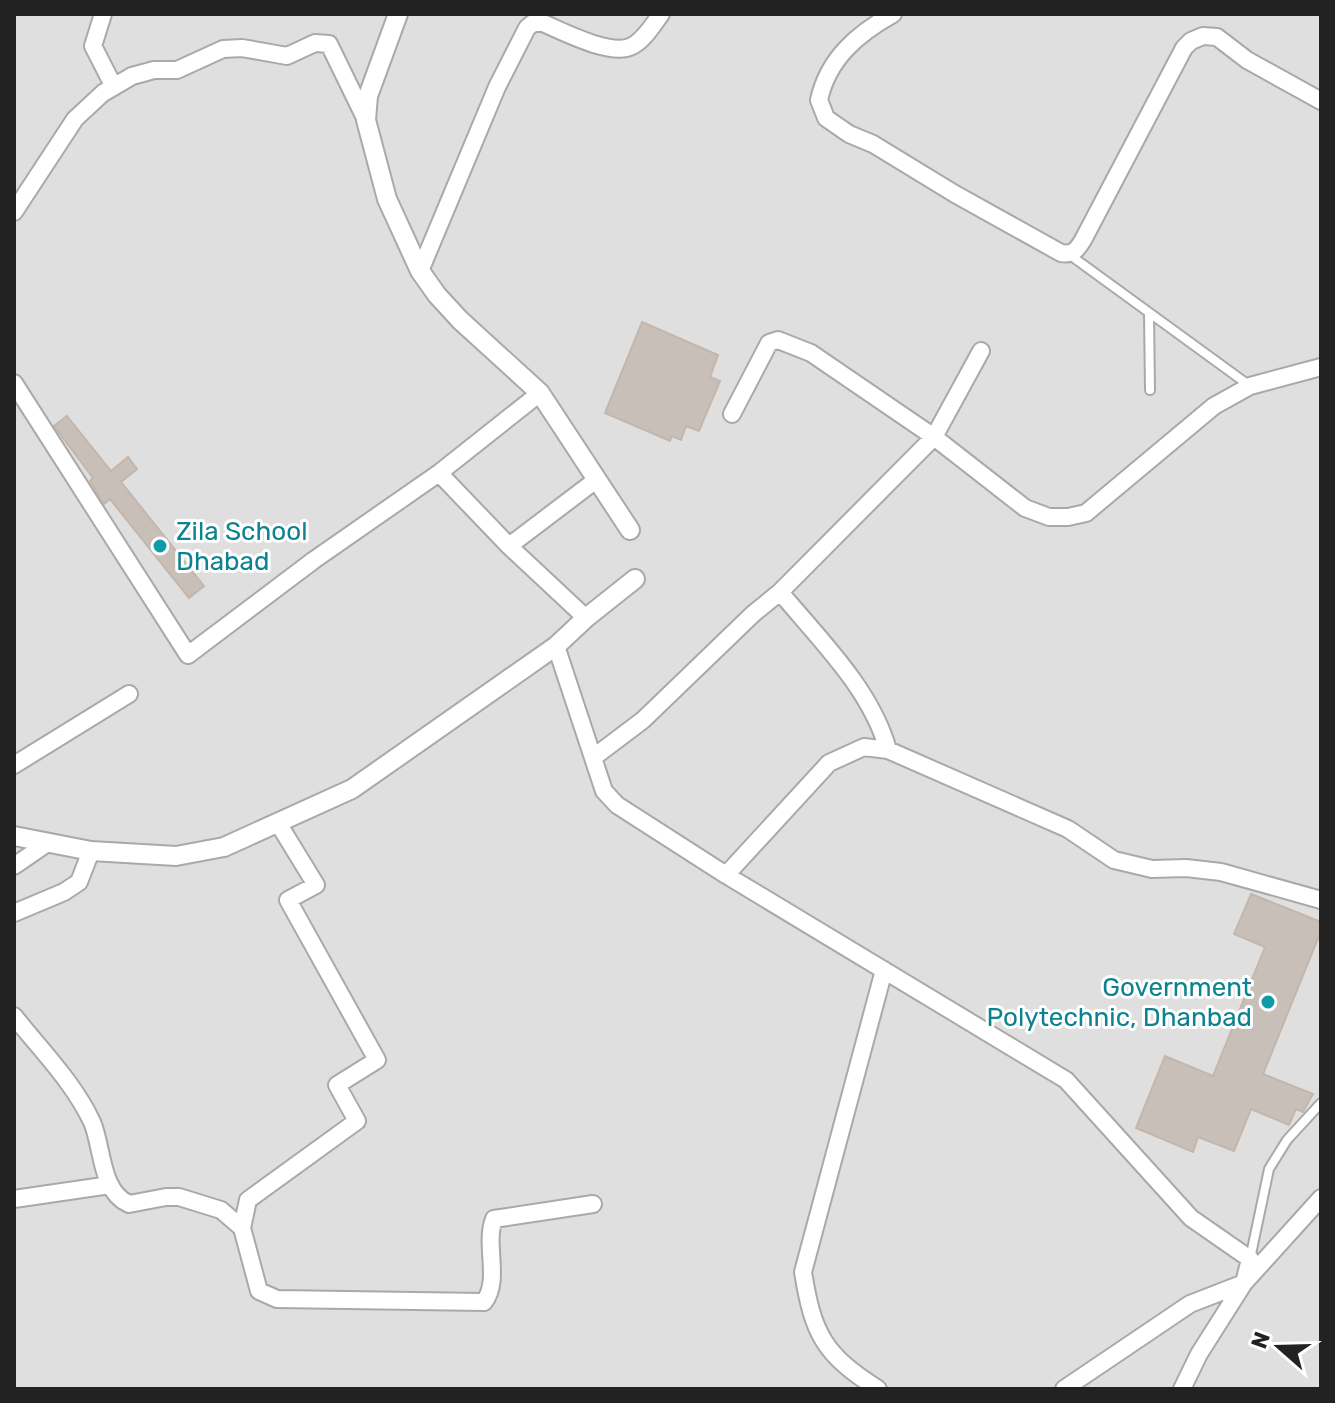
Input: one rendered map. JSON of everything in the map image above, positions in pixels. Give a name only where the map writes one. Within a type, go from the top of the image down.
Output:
[{"type":"street","points":[[103,14],[93,46],[114,87]]},
{"type":"street","points":[[420,271],[497,87],[527,28],[533,23],[543,23],[610,49],[623,50],[641,40],[661,14]]},
{"type":"street","points":[[893,14],[849,44],[831,65],[819,100],[826,118],[1061,253],[1076,251],[1083,240],[1184,48],[1191,41],[1203,36],[1217,37],[1247,60],[1321,101]]},
{"type":"street","points":[[366,120],[368,96],[396,15]]},
{"type":"street","points":[[14,212],[75,119],[103,93],[132,76],[154,70],[177,70],[223,49],[242,48],[287,56],[321,42],[334,50],[366,120],[387,199],[420,271],[460,320],[540,393],[630,530]]},
{"type":"street","points":[[732,414],[769,343],[778,340],[811,353],[934,437],[1025,508],[1049,517],[1068,517],[1086,513],[1214,406],[1250,386],[1321,367]]},
{"type":"street","points":[[594,757],[643,720],[780,592],[934,437],[981,351]]},
{"type":"street","points":[[14,383],[188,655],[314,560],[439,473],[540,393]]},
{"type":"street","points":[[439,473],[509,546],[586,618]]},
{"type":"street","points":[[509,546],[596,480]]},
{"type":"street","points":[[14,836],[91,851],[176,856],[224,847],[352,789],[556,646],[635,579]]},
{"type":"street","points":[[780,592],[852,679],[881,726],[888,750]]},
{"type":"street","points":[[556,646],[604,791],[617,805],[726,875],[1066,1080],[1191,1218],[1250,1259],[1244,1283]]},
{"type":"street","points":[[14,765],[129,694]]},
{"type":"street","points":[[726,875],[829,763],[864,747],[888,750],[1068,829],[1114,860],[1152,869],[1186,868],[1221,872],[1321,900]]},
{"type":"street","points":[[278,823],[316,885],[288,900],[377,1060],[337,1085],[357,1121],[248,1200],[242,1228],[259,1291],[268,1297],[478,1304],[484,1302],[490,1291],[491,1229],[494,1219],[593,1204]]},
{"type":"street","points":[[14,866],[49,842]]},
{"type":"street","points":[[14,913],[64,892],[79,882],[91,851]]},
{"type":"street","points":[[878,1389],[846,1369],[830,1351],[809,1311],[803,1272],[884,970]]},
{"type":"street","points":[[14,1016],[68,1083],[92,1123],[115,1194],[129,1204],[166,1197],[200,1202],[221,1210],[242,1228]]},
{"type":"street","points":[[14,1199],[110,1185]]},
{"type":"street","points":[[1182,1389],[1199,1354],[1244,1283],[1321,1198]]},
{"type":"street","points":[[1064,1389],[1190,1304],[1244,1283]]},
{"type":"lane","points":[[1069,254],[1250,386]]},
{"type":"lane","points":[[1149,314],[1150,390]]},
{"type":"lane","points":[[1250,1259],[1269,1169],[1287,1140],[1321,1103]]},
{"type":"shaded area","points":[[14,14],[1321,14],[1321,1389],[14,1389]]},
{"type":"building","points":[[642,322],[718,355],[710,377],[720,381],[699,431],[686,426],[681,440],[672,436],[670,441],[605,413]]},
{"type":"building","name":"Zila School Dhabad","points":[[67,416],[111,471],[128,457],[137,469],[121,482],[204,586],[189,598],[110,499],[104,504],[90,481],[93,478],[54,426]]},
{"type":"building","name":"Government Polytechnic, Dhanbad","points":[[1251,894],[1321,922],[1321,931],[1263,1074],[1313,1094],[1303,1112],[1296,1109],[1289,1125],[1251,1109],[1234,1151],[1198,1137],[1193,1152],[1136,1128],[1165,1056],[1213,1076],[1265,947],[1234,934]]},
{"type":"place","name":"Zila School Dhabad","points":[[160,546]]},
{"type":"place","name":"Government Polytechnic, Dhanbad","points":[[1268,1002]]}]
